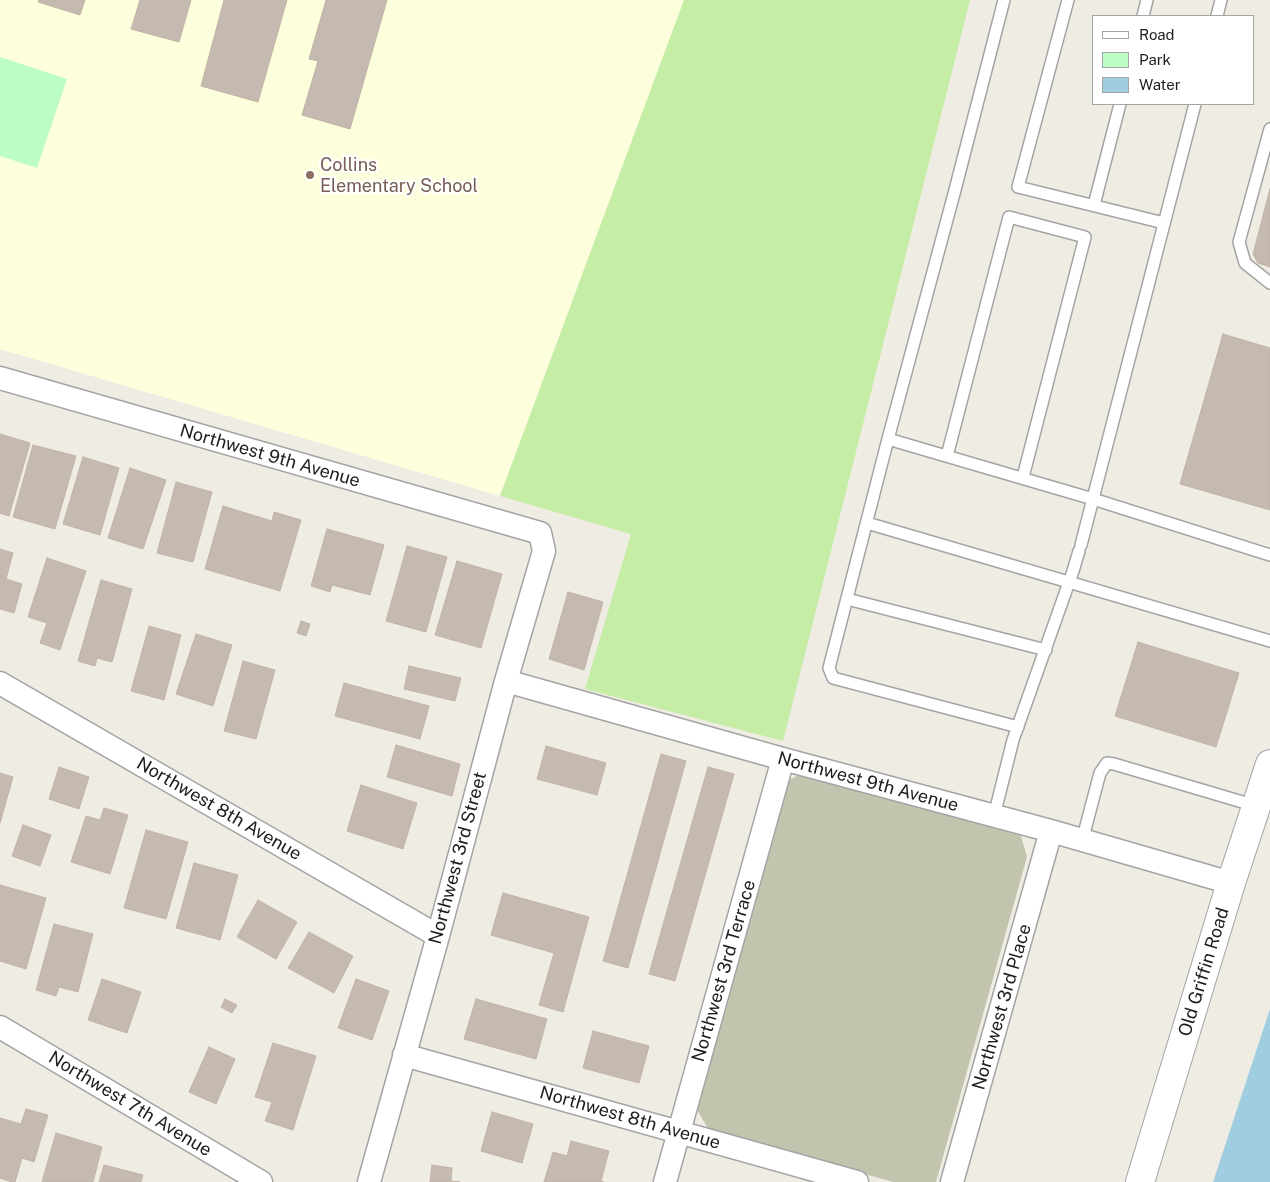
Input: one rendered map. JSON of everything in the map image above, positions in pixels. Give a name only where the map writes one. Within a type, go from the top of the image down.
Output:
[{"type":"street","name":"Northwest 9th Avenue","points":[[0,378],[540,533]]},
{"type":"street","name":"Northwest 3rd Street","points":[[369,1182],[438,936],[506,681],[544,551],[540,533]]},
{"type":"street","name":"Northwest 9th Avenue","points":[[506,681],[1231,883]]},
{"type":"street","name":"Northwest 8th Avenue","points":[[0,683],[438,936]]},
{"type":"street","name":"Northwest 3rd Terrace","points":[[665,1182],[782,759]]},
{"type":"street","name":"Old Griffin Road","points":[[1140,1182],[1231,883],[1270,764]]},
{"type":"street","name":"Northwest 3rd Place","points":[[952,1182],[1051,832]]},
{"type":"street","name":"Northwest 7th Avenue","points":[[0,1027],[261,1182]]},
{"type":"street","name":"Northwest 8th Avenue","points":[[404,1055],[857,1182]]},
{"type":"lane","points":[[1004,0],[829,668],[833,678],[1018,727]]},
{"type":"lane","points":[[1068,0],[1018,187],[1164,223]]},
{"type":"lane","points":[[1143,15],[1147,0]]},
{"type":"lane","points":[[1217,15],[1221,0]]},
{"type":"lane","points":[[1094,205],[1120,105]]},
{"type":"lane","points":[[994,816],[1018,727],[1070,582],[1080,548],[1195,105]]},
{"type":"lane","points":[[1270,129],[1239,242],[1245,263],[1270,284]]},
{"type":"lane","points":[[947,456],[1009,217],[1085,237],[1023,477]]},
{"type":"lane","points":[[888,439],[1023,477],[1270,555]]},
{"type":"lane","points":[[867,524],[1270,641]]},
{"type":"lane","points":[[847,598],[1046,650]]},
{"type":"lane","points":[[1082,841],[1100,773],[1107,763],[1256,806]]},
{"type":"shaded area","name":"Collins Elementary School","points":[[0,0],[684,0],[500,496],[0,349]]},
{"type":"shaded area","points":[[802,773],[1021,836],[1027,857],[936,1182],[893,1182],[709,1130],[697,1110],[784,783]]},
{"type":"green space","points":[[684,0],[970,0],[783,741],[585,689],[631,534],[500,496]]},
{"type":"green space","points":[[0,57],[67,79],[37,168],[0,156]]},
{"type":"water","points":[[1270,1009],[1270,1182],[1213,1182]]},
{"type":"building","points":[[39,0],[85,0],[80,15],[38,2]]},
{"type":"building","points":[[140,0],[191,0],[179,42],[131,29]]},
{"type":"building","points":[[224,0],[287,0],[258,102],[201,86]]},
{"type":"building","points":[[326,0],[387,0],[350,129],[302,115],[318,61],[309,59]]},
{"type":"building","points":[[1270,189],[1270,267],[1258,263],[1253,254]]},
{"type":"building","points":[[1223,334],[1270,348],[1270,510],[1180,484]]},
{"type":"building","points":[[0,434],[30,443],[9,516],[0,513]]},
{"type":"building","points":[[33,445],[76,456],[55,529],[13,517]]},
{"type":"building","points":[[83,457],[119,468],[100,535],[63,524]]},
{"type":"building","points":[[130,468],[166,480],[143,549],[108,538]]},
{"type":"building","points":[[176,482],[212,492],[193,562],[157,553]]},
{"type":"building","points":[[223,506],[272,521],[274,512],[301,520],[280,591],[205,569]]},
{"type":"building","points":[[327,529],[384,545],[370,595],[332,585],[330,592],[311,586]]},
{"type":"building","points":[[407,546],[447,557],[426,632],[386,621]]},
{"type":"building","points":[[0,549],[13,553],[6,579],[22,584],[14,613],[0,609]]},
{"type":"building","points":[[47,558],[86,571],[60,650],[40,643],[47,623],[28,617]]},
{"type":"building","points":[[457,561],[502,574],[481,648],[435,635]]},
{"type":"building","points":[[101,580],[132,589],[112,662],[97,658],[95,666],[78,661]]},
{"type":"building","points":[[568,592],[603,602],[584,670],[549,659]]},
{"type":"building","points":[[301,621],[310,624],[306,636],[297,633]]},
{"type":"building","points":[[149,626],[181,635],[164,700],[131,691]]},
{"type":"building","points":[[196,634],[232,645],[213,706],[176,694]]},
{"type":"building","points":[[1138,642],[1239,673],[1216,747],[1115,716]]},
{"type":"building","points":[[243,661],[275,670],[256,739],[224,731]]},
{"type":"building","points":[[409,666],[461,678],[455,701],[404,689]]},
{"type":"building","points":[[344,683],[429,706],[420,739],[335,716]]},
{"type":"building","points":[[396,745],[460,764],[452,796],[387,777]]},
{"type":"building","points":[[546,746],[606,763],[597,795],[537,779]]},
{"type":"building","points":[[661,754],[686,761],[628,968],[603,961]]},
{"type":"building","points":[[59,767],[89,777],[79,809],[49,799]]},
{"type":"building","points":[[708,767],[734,774],[675,981],[649,974]]},
{"type":"building","points":[[0,773],[13,777],[0,823]]},
{"type":"building","points":[[361,785],[417,803],[403,849],[347,831]]},
{"type":"building","points":[[104,808],[128,815],[110,874],[71,862],[86,816],[100,820]]},
{"type":"building","points":[[23,825],[51,835],[40,866],[12,856]]},
{"type":"building","points":[[146,830],[188,842],[166,919],[124,908]]},
{"type":"building","points":[[194,863],[238,875],[220,940],[176,928]]},
{"type":"building","points":[[0,885],[46,898],[26,969],[0,961]]},
{"type":"building","points":[[503,893],[589,917],[563,1012],[539,1005],[554,953],[491,935]]},
{"type":"building","points":[[258,900],[297,922],[276,959],[237,937]]},
{"type":"building","points":[[54,924],[93,934],[78,992],[59,987],[56,996],[36,990]]},
{"type":"building","points":[[309,932],[353,956],[334,993],[288,968]]},
{"type":"building","points":[[102,979],[141,992],[127,1033],[88,1020]]},
{"type":"building","points":[[356,979],[389,991],[372,1040],[338,1028]]},
{"type":"building","points":[[225,999],[237,1005],[232,1013],[221,1007]]},
{"type":"building","points":[[476,999],[547,1019],[536,1059],[464,1039]]},
{"type":"building","points":[[593,1031],[649,1046],[639,1083],[583,1068]]},
{"type":"building","points":[[273,1043],[316,1056],[293,1130],[265,1121],[272,1102],[255,1097]]},
{"type":"building","points":[[209,1047],[235,1059],[216,1104],[189,1092]]},
{"type":"building","points":[[26,1109],[48,1115],[34,1162],[22,1158],[15,1182],[12,1182],[0,1178],[0,1118],[21,1124]]},
{"type":"building","points":[[492,1112],[533,1124],[522,1163],[481,1151]]},
{"type":"building","points":[[56,1133],[102,1147],[93,1182],[42,1182]]},
{"type":"building","points":[[571,1141],[609,1151],[601,1181],[604,1182],[544,1182],[553,1152],[567,1156]]},
{"type":"building","points":[[104,1165],[143,1175],[141,1182],[99,1182]]},
{"type":"building","points":[[432,1165],[452,1168],[451,1181],[460,1182],[430,1182]]},
{"type":"place","name":"Collins Elementary School","points":[[310,175]]}]
